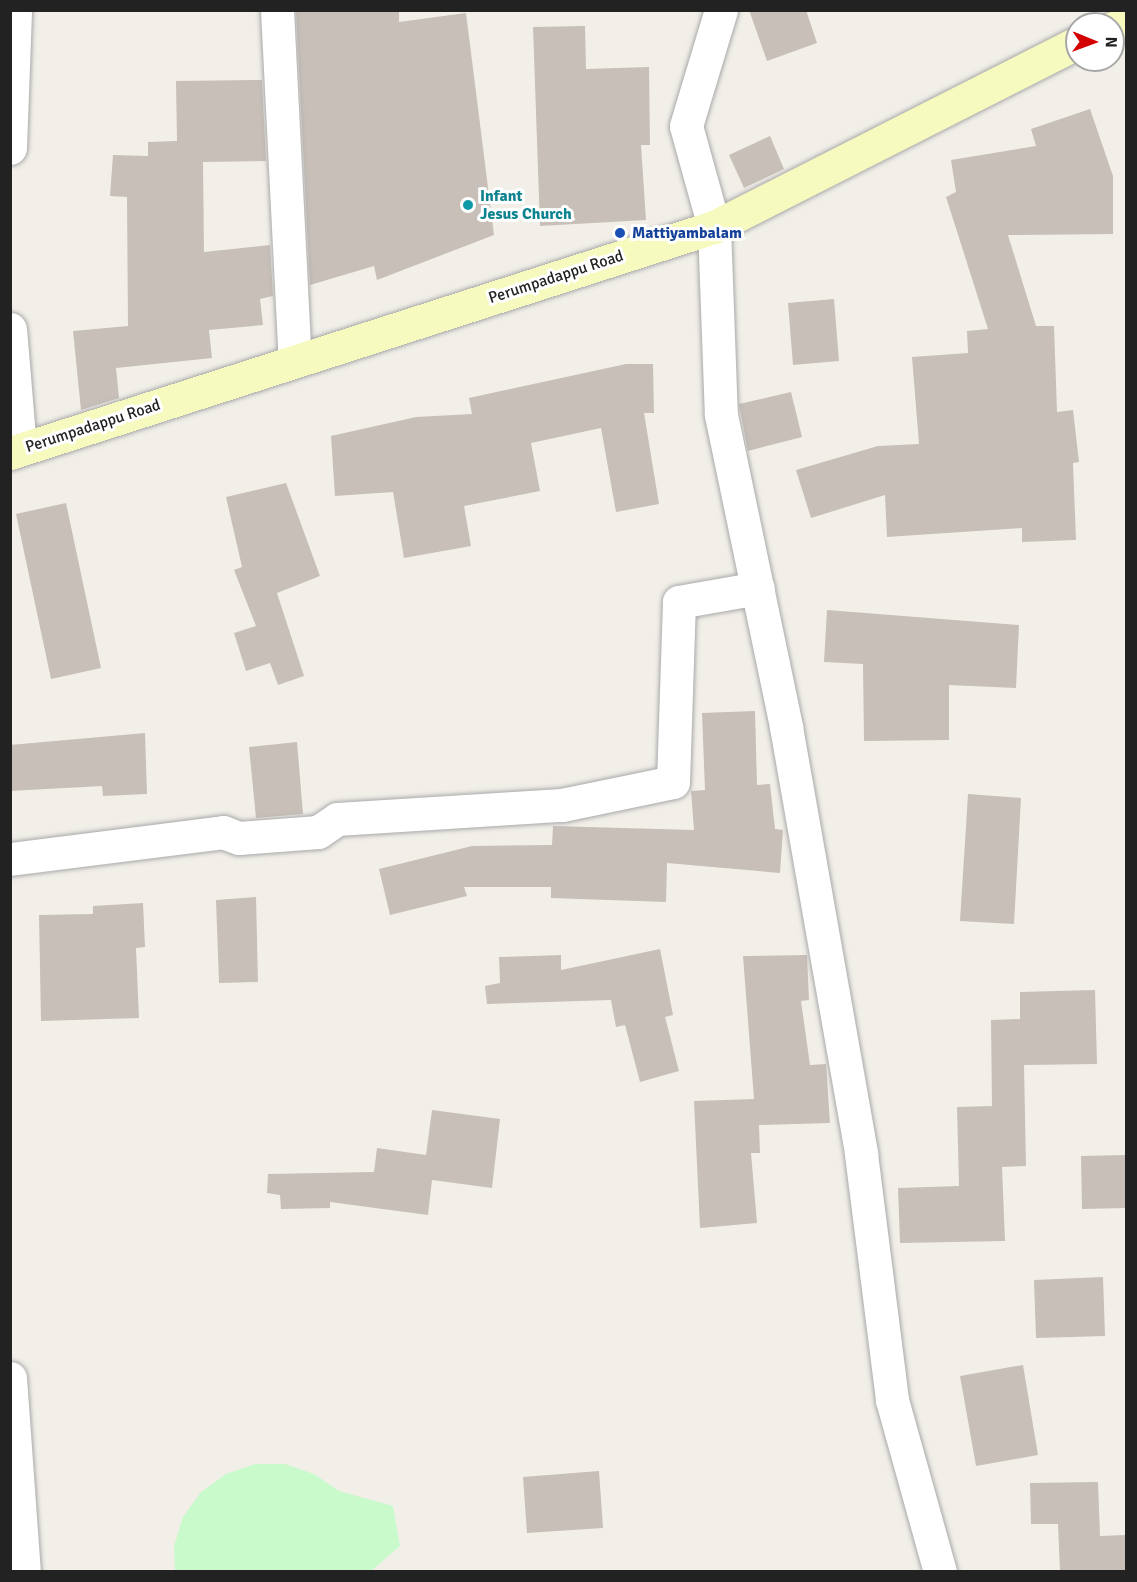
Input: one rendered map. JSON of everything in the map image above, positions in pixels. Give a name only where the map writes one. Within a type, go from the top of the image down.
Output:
[{"type":"main road","name":"Perumpadappu Road","points":[[15,451],[714,227],[1065,49]]},
{"type":"street","points":[[10,148],[15,10]]},
{"type":"street","points":[[278,10],[295,361]]},
{"type":"street","points":[[721,10],[686,126],[714,227],[721,415],[758,588],[861,1154],[892,1400],[940,1572]]},
{"type":"street","points":[[10,329],[15,451]]},
{"type":"street","points":[[10,859],[223,832],[239,838],[318,832],[337,819],[562,805],[673,782],[679,602],[758,588]]},
{"type":"street","points":[[10,1378],[24,1572]]},
{"type":"green space","points":[[255,1464],[285,1464],[314,1474],[339,1491],[393,1506],[400,1546],[371,1571],[175,1571],[174,1546],[183,1517],[201,1492],[226,1474]]},
{"type":"building","points":[[296,10],[399,10],[399,22],[466,13],[494,235],[377,280],[374,266],[310,285]]},
{"type":"building","points":[[749,10],[806,10],[817,43],[767,61]]},
{"type":"building","points":[[585,26],[586,69],[649,67],[650,145],[641,145],[646,220],[540,226],[533,27]]},
{"type":"building","points":[[262,80],[266,161],[203,162],[204,252],[270,245],[273,296],[260,299],[263,325],[209,330],[212,358],[116,368],[119,398],[81,410],[73,331],[128,326],[127,197],[110,196],[113,155],[148,156],[148,142],[177,141],[176,81]]},
{"type":"building","points":[[1090,109],[1113,176],[1113,234],[1008,235],[1036,326],[1054,326],[1057,412],[1073,410],[1079,462],[1073,463],[1076,540],[1022,542],[1022,528],[887,537],[885,495],[811,518],[796,470],[878,446],[919,444],[912,357],[968,353],[967,331],[988,329],[946,197],[956,192],[951,160],[1036,146],[1031,129]]},
{"type":"building","points":[[770,136],[784,169],[744,188],[729,155]]},
{"type":"building","points":[[834,299],[839,361],[793,365],[788,303]]},
{"type":"building","points":[[626,364],[653,364],[654,413],[644,413],[659,504],[616,512],[601,428],[531,443],[540,491],[464,506],[471,546],[404,558],[393,492],[335,496],[331,436],[416,417],[472,414],[469,398]]},
{"type":"building","points":[[791,392],[802,437],[748,451],[739,404]]},
{"type":"building","points":[[286,483],[320,576],[277,593],[304,676],[278,685],[270,663],[246,671],[234,633],[256,626],[234,570],[242,567],[226,497]]},
{"type":"building","points":[[66,503],[101,668],[51,679],[16,514]]},
{"type":"building","points":[[827,610],[1019,625],[1016,688],[949,685],[949,740],[864,741],[863,664],[824,662]]},
{"type":"building","points":[[755,711],[757,785],[770,784],[775,829],[783,830],[780,873],[667,863],[666,902],[551,898],[551,887],[464,887],[467,896],[390,915],[379,869],[472,846],[552,845],[553,826],[694,830],[691,791],[705,790],[702,713]]},
{"type":"building","points":[[145,733],[147,794],[103,796],[102,786],[10,791],[10,745]]},
{"type":"building","points":[[297,742],[303,814],[256,818],[249,747]]},
{"type":"building","points":[[968,794],[1021,798],[1014,924],[960,921]]},
{"type":"building","points":[[256,897],[258,982],[219,983],[216,900]]},
{"type":"building","points":[[143,903],[145,947],[136,948],[139,1018],[41,1021],[39,915],[93,914],[93,906]]},
{"type":"building","points":[[660,949],[673,1015],[665,1017],[679,1071],[640,1082],[625,1025],[616,1027],[611,1000],[487,1004],[485,986],[500,983],[499,957],[561,955],[561,970]]},
{"type":"building","points":[[807,955],[809,1000],[801,1001],[810,1065],[826,1064],[830,1123],[759,1125],[760,1153],[751,1153],[757,1223],[700,1228],[694,1101],[754,1099],[743,956]]},
{"type":"building","points":[[1095,990],[1097,1064],[1024,1065],[1026,1166],[1002,1167],[1005,1241],[900,1243],[898,1188],[959,1186],[957,1107],[992,1106],[991,1020],[1020,1019],[1020,992]]},
{"type":"building","points":[[432,1110],[500,1119],[492,1188],[432,1180],[428,1215],[330,1202],[330,1208],[281,1209],[280,1195],[267,1193],[268,1174],[374,1172],[377,1148],[426,1155]]},
{"type":"building","points":[[1126,1155],[1126,1208],[1082,1209],[1081,1156]]},
{"type":"building","points":[[1103,1277],[1105,1336],[1036,1338],[1034,1280]]},
{"type":"building","points":[[1023,1365],[1038,1455],[976,1466],[960,1376]]},
{"type":"building","points":[[599,1471],[603,1528],[527,1533],[523,1477]]},
{"type":"building","points":[[1098,1482],[1100,1536],[1126,1535],[1126,1572],[1060,1572],[1058,1524],[1031,1524],[1030,1483]]},
{"type":"place","name":"Infant Jesus Church","points":[[468,205]]},
{"type":"place","name":"Mattiyambalam","points":[[620,233]]}]
